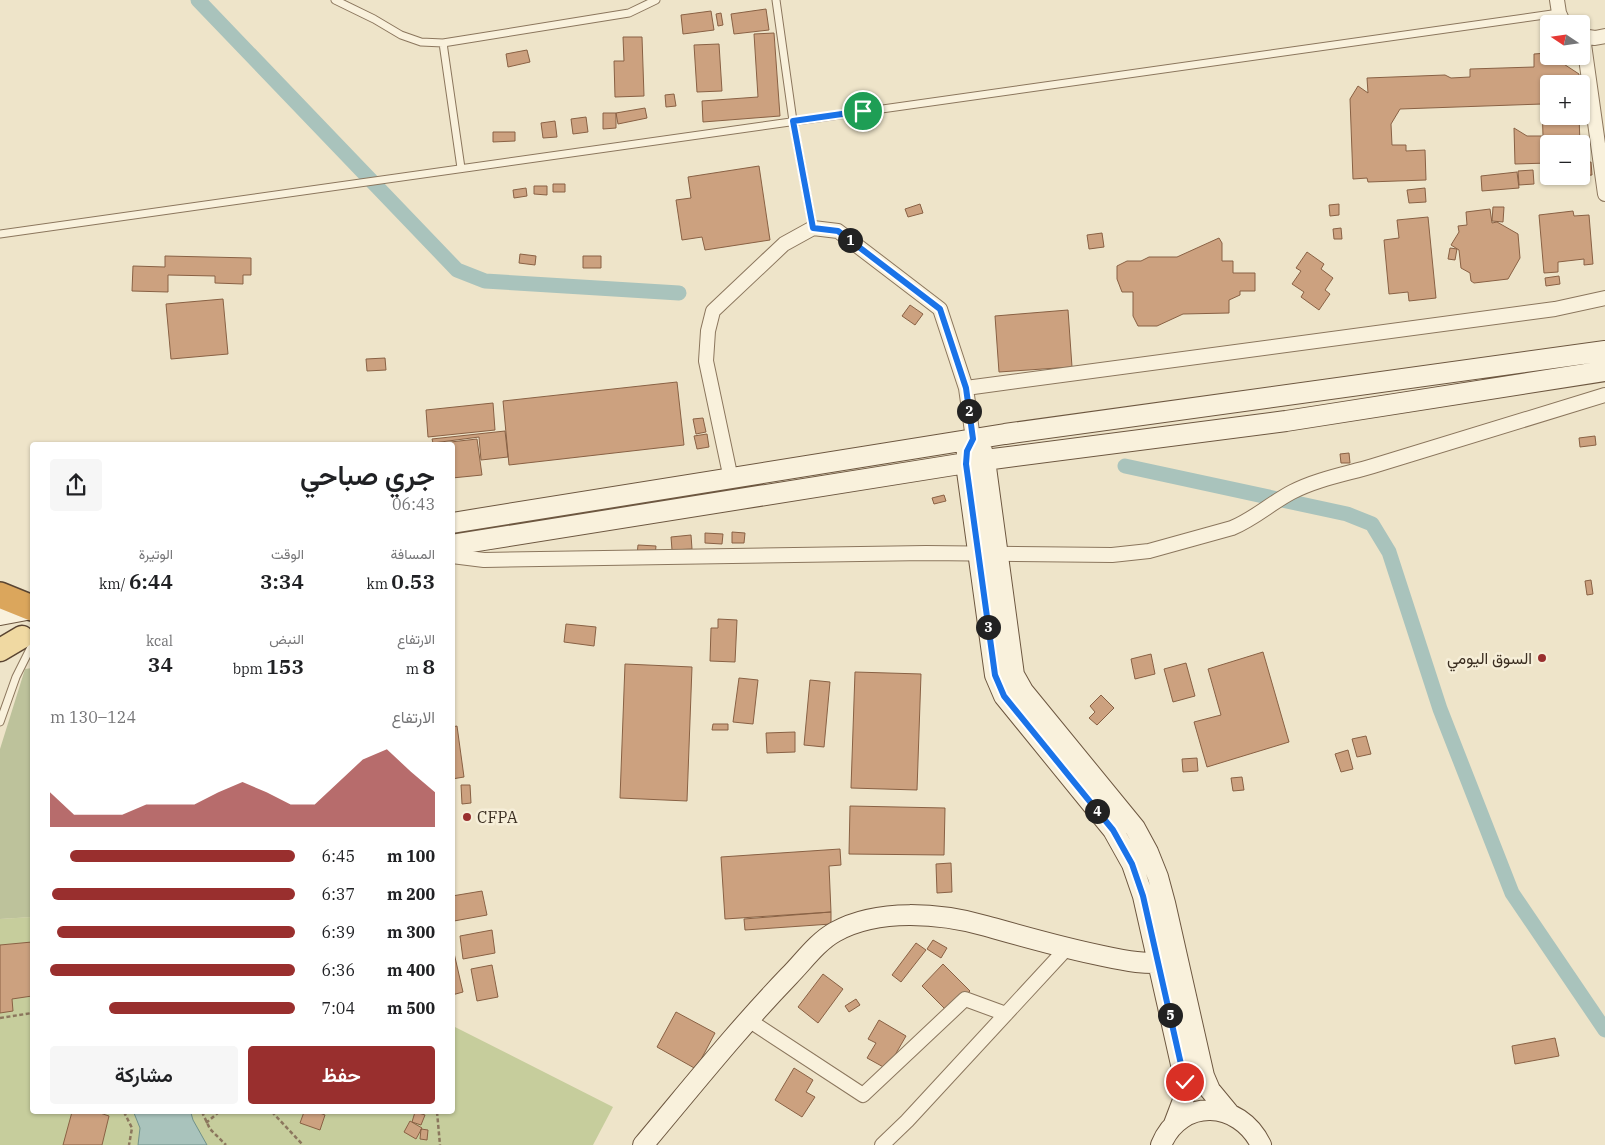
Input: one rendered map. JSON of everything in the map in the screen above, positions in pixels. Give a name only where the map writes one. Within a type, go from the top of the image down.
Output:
[{"type":"highway","points":[[0,596],[30,607]]},
{"type":"main road","points":[[455,523],[973,439],[1605,351]]},
{"type":"main road","points":[[455,545],[976,462],[1286,421],[1605,371]]},
{"type":"main road","points":[[973,439],[967,451],[976,462],[988,554],[1012,666],[1018,683],[1135,828],[1148,852],[1158,877],[1185,1082],[1185,1095],[1174,1124],[1165,1135],[1161,1145]]},
{"type":"main road","points":[[0,615],[30,608]]},
{"type":"main road","points":[[0,642],[29,639]]},
{"type":"main road","points":[[0,650],[29,639]]},
{"type":"main road","points":[[643,1145],[748,1019],[825,939],[847,927],[870,920],[906,916],[949,918],[971,922],[1066,949],[1135,962],[1168,962]]},
{"type":"main road","points":[[1168,962],[1206,1081],[1213,1095],[1229,1113],[1243,1121],[1255,1133],[1261,1145]]},
{"type":"main road","points":[[1174,1124],[1190,1114],[1209,1110],[1229,1113]]},
{"type":"street","points":[[1590,38],[1605,36]]},
{"type":"street","points":[[1586,65],[1605,194]]},
{"type":"street","points":[[731,479],[706,361],[708,331],[712,311],[784,244],[813,228],[838,231],[940,309],[966,388],[973,439]]},
{"type":"street","points":[[966,388],[1555,309],[1605,298]]},
{"type":"street","points":[[455,556],[484,560],[988,554],[1094,556],[1131,554],[1218,533],[1246,522],[1280,499],[1304,486],[1605,395]]},
{"type":"street","points":[[882,1145],[908,1121],[1066,949]]},
{"type":"street","points":[[748,1019],[863,1095],[965,999],[1006,1014]]},
{"type":"lane","points":[[335,0],[401,35],[421,42],[444,43],[629,12],[656,0]]},
{"type":"lane","points":[[637,0],[644,6]]},
{"type":"lane","points":[[776,0],[793,121],[813,228]]},
{"type":"lane","points":[[0,234],[1560,12]]},
{"type":"lane","points":[[444,43],[461,168]]},
{"type":"lane","points":[[0,722],[29,639]]},
{"type":"path","points":[[0,1018],[30,1013]]},
{"type":"path","points":[[125,1114],[132,1128],[129,1145]]},
{"type":"path","points":[[203,1114],[206,1123],[226,1145]]},
{"type":"path","points":[[206,1123],[217,1114]]},
{"type":"path","points":[[274,1114],[303,1145]]},
{"type":"path","points":[[437,1114],[440,1145]]},
{"type":"green space","points":[[30,668],[30,917],[0,919],[0,749],[25,669]]},
{"type":"green space","points":[[30,917],[30,1114],[455,1114],[455,1027],[613,1107],[593,1145],[0,1145],[0,919]]},
{"type":"water","points":[[134,1114],[191,1114],[207,1145],[138,1145],[140,1128]]},
{"type":"building","points":[[766,9],[769,30],[734,34],[731,14]]},
{"type":"building","points":[[711,11],[714,30],[683,34],[681,15]]},
{"type":"building","points":[[721,13],[723,25],[718,26],[716,14]]},
{"type":"building","points":[[774,33],[780,116],[703,122],[702,101],[758,97],[754,34]]},
{"type":"building","points":[[623,37],[642,37],[644,96],[615,97],[614,61],[624,61]]},
{"type":"building","points":[[719,44],[722,91],[697,92],[694,45]]},
{"type":"building","points":[[527,50],[530,62],[508,67],[506,54]]},
{"type":"building","points":[[1534,54],[1540,54],[1540,65],[1565,65],[1579,75],[1540,75],[1540,104],[1400,109],[1391,124],[1392,145],[1406,145],[1406,151],[1425,150],[1426,180],[1368,182],[1367,178],[1353,179],[1350,99],[1358,86],[1368,93],[1367,78],[1445,75],[1451,78],[1470,77],[1470,69],[1534,67]]},
{"type":"building","points":[[674,94],[676,106],[666,107],[665,95]]},
{"type":"building","points":[[645,108],[647,118],[618,124],[616,113]]},
{"type":"building","points":[[603,113],[616,113],[616,128],[603,129]]},
{"type":"building","points":[[586,117],[588,132],[573,134],[571,119]]},
{"type":"building","points":[[555,121],[557,137],[543,138],[541,123]]},
{"type":"building","points":[[1543,125],[1579,125],[1580,135],[1543,135]]},
{"type":"building","points":[[1514,128],[1527,136],[1540,136],[1540,163],[1515,164]]},
{"type":"building","points":[[493,132],[515,132],[515,141],[493,142]]},
{"type":"building","points":[[1590,162],[1592,175],[1590,175]]},
{"type":"building","points":[[759,166],[770,240],[705,250],[702,237],[682,240],[676,200],[691,198],[688,177]]},
{"type":"building","points":[[1533,170],[1534,184],[1519,185],[1518,171]]},
{"type":"building","points":[[1517,172],[1519,188],[1482,191],[1481,176]]},
{"type":"building","points":[[553,184],[565,184],[565,192],[553,192]]},
{"type":"building","points":[[534,186],[547,186],[547,195],[534,194]]},
{"type":"building","points":[[526,188],[527,196],[514,198],[513,190]]},
{"type":"building","points":[[1425,188],[1426,202],[1409,203],[1407,190]]},
{"type":"building","points":[[920,204],[923,213],[908,217],[905,209]]},
{"type":"building","points":[[1339,204],[1339,215],[1330,216],[1329,205]]},
{"type":"building","points":[[1493,207],[1504,207],[1503,222],[1492,221]]},
{"type":"building","points":[[1490,209],[1492,223],[1497,222],[1518,234],[1520,258],[1508,279],[1474,283],[1471,281],[1470,273],[1461,268],[1459,250],[1451,245],[1459,232],[1458,226],[1467,225],[1466,212]]},
{"type":"building","points":[[1573,211],[1574,216],[1589,215],[1593,264],[1584,265],[1584,259],[1558,262],[1558,272],[1544,273],[1539,215]]},
{"type":"building","points":[[1428,217],[1436,298],[1409,301],[1408,292],[1389,294],[1384,240],[1399,238],[1397,220]]},
{"type":"building","points":[[1341,228],[1342,239],[1334,239],[1333,229]]},
{"type":"building","points":[[1102,233],[1104,247],[1089,249],[1087,235]]},
{"type":"building","points":[[1219,238],[1222,243],[1222,261],[1233,261],[1233,273],[1255,273],[1255,291],[1240,291],[1240,295],[1229,300],[1229,313],[1183,314],[1157,326],[1138,326],[1133,316],[1133,292],[1122,292],[1117,279],[1117,266],[1127,261],[1141,261],[1149,257],[1177,257]]},
{"type":"building","points":[[1450,248],[1457,249],[1455,260],[1448,259]]},
{"type":"building","points":[[1307,252],[1324,264],[1321,269],[1333,278],[1325,290],[1330,294],[1319,310],[1301,297],[1304,292],[1292,284],[1301,271],[1296,268]]},
{"type":"building","points":[[520,254],[536,256],[535,265],[519,263]]},
{"type":"building","points":[[165,256],[251,258],[251,275],[243,275],[243,284],[215,283],[215,276],[168,275],[168,292],[132,291],[133,266],[165,267]]},
{"type":"building","points":[[583,256],[601,256],[601,268],[583,268]]},
{"type":"building","points":[[1559,276],[1560,284],[1546,286],[1545,278]]},
{"type":"building","points":[[223,299],[228,354],[171,359],[166,304]]},
{"type":"building","points":[[910,305],[923,314],[915,325],[902,316]]},
{"type":"building","points":[[1068,310],[1072,367],[999,372],[995,316]]},
{"type":"building","points":[[385,358],[386,370],[367,371],[366,359]]},
{"type":"building","points":[[677,382],[684,445],[509,465],[503,401]]},
{"type":"building","points":[[493,403],[495,430],[428,437],[426,410]]},
{"type":"building","points":[[703,418],[706,432],[696,434],[693,419]]},
{"type":"building","points":[[505,431],[508,457],[481,460],[479,437],[441,442],[433,442],[432,439]]},
{"type":"building","points":[[707,434],[709,447],[697,449],[694,436]]},
{"type":"building","points":[[1595,436],[1596,445],[1580,447],[1579,438]]},
{"type":"building","points":[[477,439],[482,475],[455,478],[455,442],[451,442]]},
{"type":"building","points":[[1349,453],[1350,463],[1341,463],[1340,454]]},
{"type":"building","points":[[944,495],[946,501],[934,504],[932,498]]},
{"type":"building","points":[[732,532],[745,533],[744,543],[732,543]]},
{"type":"building","points":[[705,533],[723,534],[722,544],[705,543]]},
{"type":"building","points":[[691,535],[692,549],[672,550],[671,537]]},
{"type":"building","points":[[638,545],[656,546],[655,556],[637,555]]},
{"type":"building","points":[[1591,580],[1593,594],[1587,595],[1585,581]]},
{"type":"building","points":[[718,619],[737,620],[735,662],[710,661],[711,628],[718,628]]},
{"type":"building","points":[[566,624],[596,627],[594,646],[564,642]]},
{"type":"building","points":[[1263,652],[1289,742],[1207,767],[1194,722],[1221,715],[1208,669]]},
{"type":"building","points":[[1151,654],[1155,674],[1135,679],[1131,659]]},
{"type":"building","points":[[1186,663],[1195,696],[1173,702],[1164,669]]},
{"type":"building","points":[[625,664],[692,667],[687,801],[620,798]]},
{"type":"building","points":[[855,672],[921,674],[917,790],[851,788]]},
{"type":"building","points":[[739,678],[758,680],[753,724],[733,722]]},
{"type":"building","points":[[810,680],[830,682],[824,747],[804,745]]},
{"type":"building","points":[[1101,695],[1114,708],[1097,725],[1089,718],[1095,712],[1090,706]]},
{"type":"building","points":[[713,724],[728,724],[728,730],[712,730]]},
{"type":"building","points":[[455,726],[457,726],[464,777],[455,778]]},
{"type":"building","points":[[795,732],[795,752],[767,753],[766,733]]},
{"type":"building","points":[[1366,736],[1371,754],[1357,757],[1352,739]]},
{"type":"building","points":[[1348,750],[1353,769],[1341,772],[1335,754]]},
{"type":"building","points":[[1197,758],[1198,771],[1183,772],[1182,759]]},
{"type":"building","points":[[1242,777],[1244,790],[1233,791],[1231,778]]},
{"type":"building","points":[[461,785],[470,785],[471,803],[462,804]]},
{"type":"building","points":[[850,806],[945,808],[944,855],[849,854]]},
{"type":"building","points":[[840,849],[841,865],[829,866],[831,912],[725,919],[721,857]]},
{"type":"building","points":[[951,863],[952,892],[937,893],[936,864]]},
{"type":"building","points":[[482,891],[487,915],[455,921],[455,896]]},
{"type":"building","points":[[831,912],[831,924],[745,930],[744,919]]},
{"type":"building","points":[[492,930],[495,953],[463,959],[460,936]]},
{"type":"building","points":[[933,940],[947,948],[941,958],[927,949]]},
{"type":"building","points":[[30,942],[30,996],[12,999],[13,1011],[0,1013],[0,945]]},
{"type":"building","points":[[916,943],[926,950],[901,982],[892,975]]},
{"type":"building","points":[[455,957],[463,992],[455,994]]},
{"type":"building","points":[[943,964],[970,991],[948,1012],[922,986]]},
{"type":"building","points":[[492,965],[498,997],[477,1001],[471,969]]},
{"type":"building","points":[[823,974],[843,989],[818,1023],[798,1007]]},
{"type":"building","points":[[856,999],[860,1005],[849,1012],[845,1006]]},
{"type":"building","points":[[676,1012],[715,1033],[696,1069],[657,1047]]},
{"type":"building","points":[[879,1020],[906,1036],[887,1069],[867,1058],[876,1043],[868,1039]]},
{"type":"building","points":[[1555,1038],[1559,1056],[1515,1064],[1512,1046]]},
{"type":"building","points":[[794,1068],[813,1080],[806,1092],[815,1097],[802,1117],[775,1100]]},
{"type":"building","points":[[71,1114],[103,1114],[109,1116],[102,1145],[63,1145]]},
{"type":"building","points":[[303,1114],[325,1115],[320,1130],[300,1123]]},
{"type":"building","points":[[414,1114],[425,1115],[421,1125],[412,1122]]},
{"type":"building","points":[[410,1121],[422,1128],[416,1139],[404,1132]]},
{"type":"building","points":[[421,1129],[428,1130],[427,1140],[420,1139]]},
{"type":"waterway","points":[[198,0],[457,270],[485,281],[679,293]]},
{"type":"waterway","points":[[1125,466],[1347,514],[1372,524],[1389,552],[1440,709],[1512,893],[1605,1030]]},
{"type":"place","name":"السوق اليومي","points":[[1542,658]]},
{"type":"place","name":"CFPA","points":[[467,817]]},
{"type":"route","points":[[863,111],[793,121],[813,228],[838,231],[940,309],[966,388],[973,439],[967,451],[966,464],[995,675],[1004,696],[1088,802],[1102,815],[1124,846],[1143,896],[1185,1082]]}]
